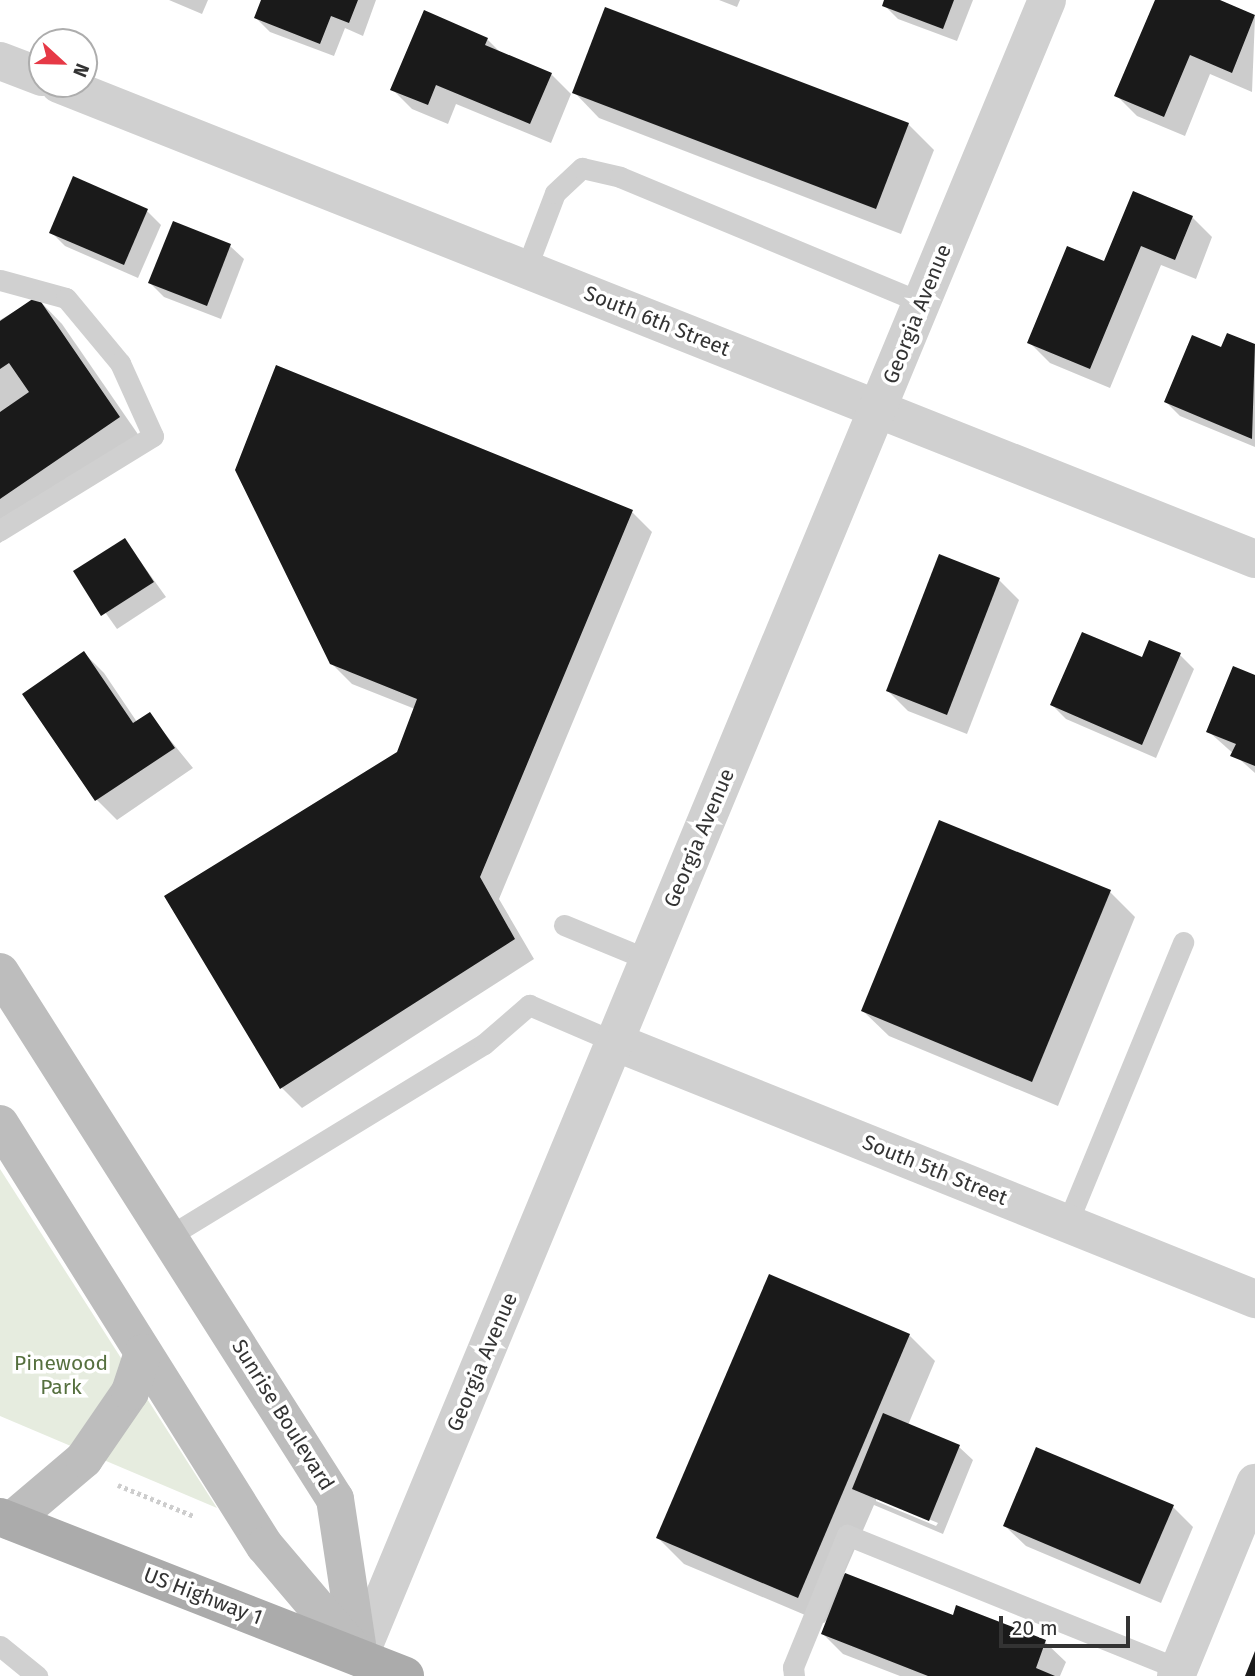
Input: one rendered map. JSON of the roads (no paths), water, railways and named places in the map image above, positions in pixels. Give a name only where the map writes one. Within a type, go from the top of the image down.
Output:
[{"type":"main road","name":"Sunrise Boulevard","points":[[0,972],[171,1235],[335,1499],[355,1667]]},
{"type":"main road","points":[[0,1124],[265,1546],[355,1667]]},
{"type":"main road","points":[[6,1519],[84,1459],[130,1392],[143,1353]]},
{"type":"main road","name":"US Highway 1","points":[[6,1519],[355,1667],[405,1676]]},
{"type":"street","name":"Georgia Avenue","points":[[355,1667],[1047,0]]},
{"type":"street","points":[[0,61],[28,72]]},
{"type":"street","name":"South 6th Street","points":[[94,98],[1255,559]]},
{"type":"street","name":"South 5th Street","points":[[615,1042],[1255,1299]]},
{"type":"street","points":[[1178,1672],[1255,1483]]},
{"type":"lane","points":[[526,269],[555,193],[582,168],[620,177],[922,302]]},
{"type":"lane","points":[[0,280],[66,298],[120,363],[153,436],[0,530]]},
{"type":"lane","points":[[564,925],[649,960]]},
{"type":"lane","points":[[1067,1224],[1182,942]]},
{"type":"lane","points":[[171,1235],[484,1044],[529,1005],[615,1042]]},
{"type":"lane","points":[[794,1676],[793,1667],[847,1535],[1178,1672]]},
{"type":"lane","points":[[5,1648],[37,1676]]},
{"type":"park label","name":"Pinewood Park","points":[[61,1375]]}]
